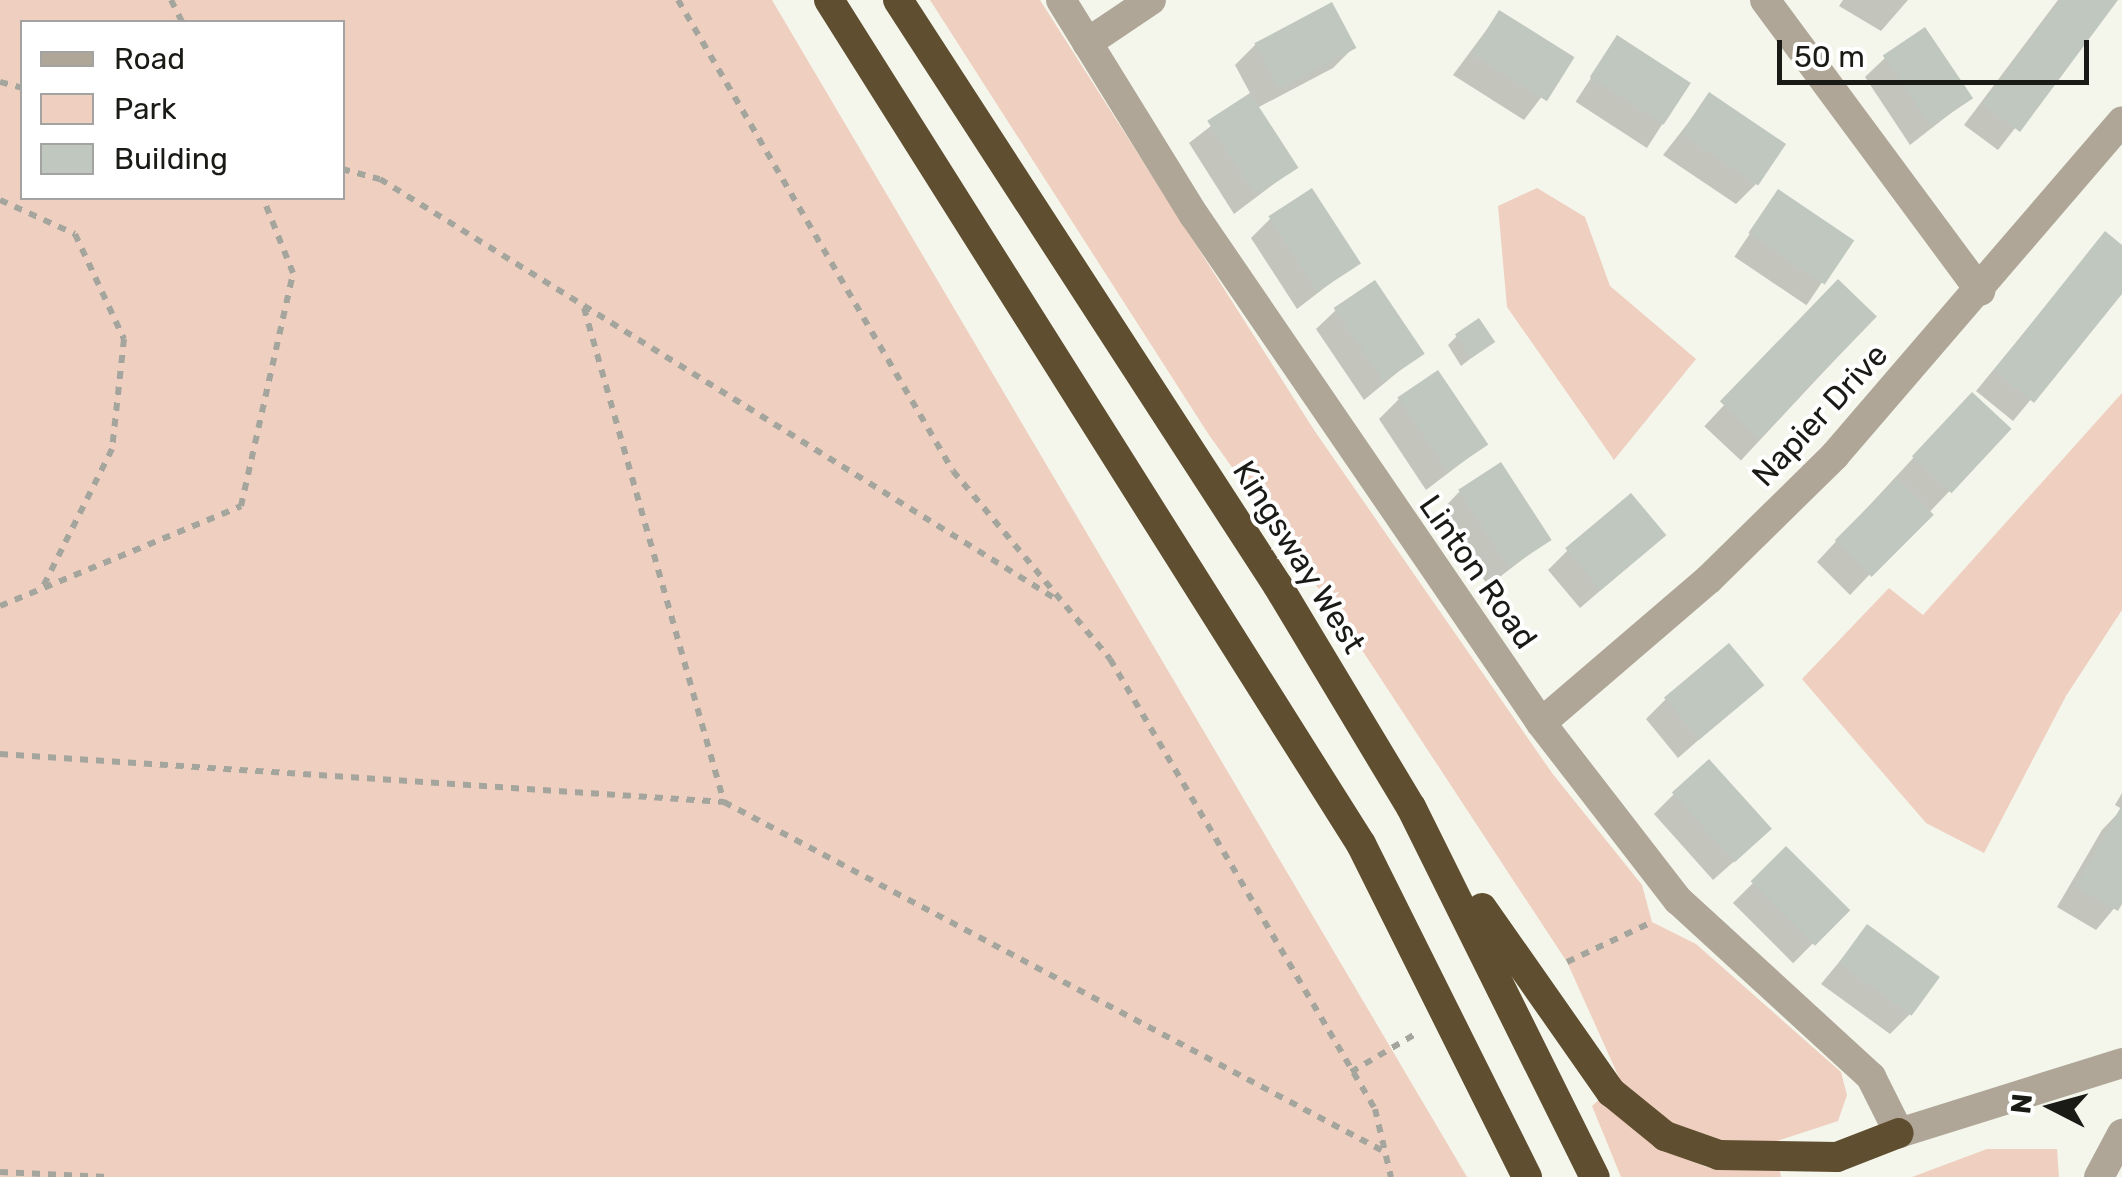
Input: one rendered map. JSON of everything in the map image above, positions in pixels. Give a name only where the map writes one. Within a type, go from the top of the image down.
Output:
[{"type":"highway","points":[[830,0],[1361,844],[1527,1177]]},
{"type":"highway","name":"Kingsway West","points":[[898,0],[1278,586],[1411,808],[1596,1177]]},
{"type":"highway","points":[[1411,808],[1611,1092],[1665,1136],[1719,1155],[1826,1167],[1900,1133]]},
{"type":"street","name":"Linton Road","points":[[1061,0],[1194,215],[1541,723],[1678,900],[1871,1077],[1900,1133]]},
{"type":"street","points":[[1087,42],[1150,0]]},
{"type":"street","points":[[1765,0],[1980,291]]},
{"type":"street","name":"Napier Drive","points":[[1541,723],[1709,579],[1835,456],[2121,123]]},
{"type":"street","points":[[1900,1133],[2122,1063]]},
{"type":"street","points":[[2098,1177],[2122,1134]]},
{"type":"path","points":[[678,0],[953,470],[1110,658],[1375,1109],[1391,1177]]},
{"type":"path","points":[[345,170],[380,179],[1064,604]]},
{"type":"path","points":[[0,200],[75,234],[124,339],[112,449],[43,588]]},
{"type":"path","points":[[0,606],[241,506],[293,273],[265,200]]},
{"type":"path","points":[[584,305],[724,802]]},
{"type":"path","points":[[0,754],[724,802],[1386,1152]]},
{"type":"path","points":[[1567,962],[1652,922],[1678,900]]},
{"type":"path","points":[[1351,1072],[1417,1033]]},
{"type":"path","points":[[0,1172],[108,1177]]},
{"type":"green space","points":[[0,0],[772,0],[1467,1177],[0,1177]]},
{"type":"green space","points":[[930,0],[1040,0],[1314,430],[1552,773],[1642,885],[1652,922],[1696,944],[1841,1072],[1847,1095],[1838,1121],[1771,1143],[1720,1143],[1671,1126],[1621,1082],[1567,962],[1356,641],[1209,435]]},
{"type":"green space","points":[[1537,188],[1585,217],[1610,286],[1696,359],[1614,460],[1507,307],[1498,206]]},
{"type":"green space","points":[[2122,393],[2122,610],[2066,696],[1984,853],[1926,823],[1802,679],[1889,588],[1923,615]]},
{"type":"green space","points":[[1601,1098],[1648,1141],[1706,1167],[1780,1171],[1781,1177],[1621,1177],[1592,1106]]},
{"type":"green space","points":[[1987,1149],[2057,1149],[2059,1177],[1912,1177]]},
{"type":"building","points":[[2060,0],[2118,0],[2020,132],[1982,104]]},
{"type":"building","points":[[1332,2],[1356,48],[1279,89],[1254,43]]},
{"type":"building","points":[[1499,10],[1574,57],[1547,101],[1471,54]]},
{"type":"building","points":[[1925,27],[1973,98],[1931,127],[1883,56]]},
{"type":"building","points":[[1617,35],[1691,83],[1664,125],[1590,77]]},
{"type":"building","points":[[1709,92],[1786,144],[1758,185],[1681,133]]},
{"type":"building","points":[[1250,93],[1298,168],[1256,195],[1207,121]]},
{"type":"building","points":[[1312,188],[1361,263],[1317,292],[1268,216]]},
{"type":"building","points":[[1778,189],[1854,240],[1825,284],[1748,233]]},
{"type":"building","points":[[2105,231],[2122,245],[2122,294],[2034,403],[1994,370]]},
{"type":"building","points":[[1838,279],[1877,317],[1759,439],[1720,401]]},
{"type":"building","points":[[1375,280],[1425,354],[1383,382],[1334,308]]},
{"type":"building","points":[[1479,318],[1495,342],[1471,358],[1455,334]]},
{"type":"building","points":[[1438,370],[1488,445],[1448,472],[1397,397]]},
{"type":"building","points":[[1972,392],[2011,429],[1951,493],[1912,456]]},
{"type":"building","points":[[1501,462],[1552,540],[1509,568],[1458,490]]},
{"type":"building","points":[[1897,478],[1934,515],[1872,577],[1835,540]]},
{"type":"building","points":[[1631,493],[1666,535],[1600,590],[1565,548]]},
{"type":"building","points":[[1729,643],[1764,685],[1699,740],[1664,698]]},
{"type":"building","points":[[1709,759],[1772,829],[1735,862],[1672,792]]},
{"type":"building","points":[[2122,805],[2122,904],[2118,911],[2075,887]]},
{"type":"building","points":[[1786,846],[1850,910],[1815,946],[1751,881]]},
{"type":"building","points":[[1867,924],[1940,977],[1912,1016],[1839,963]]}]
